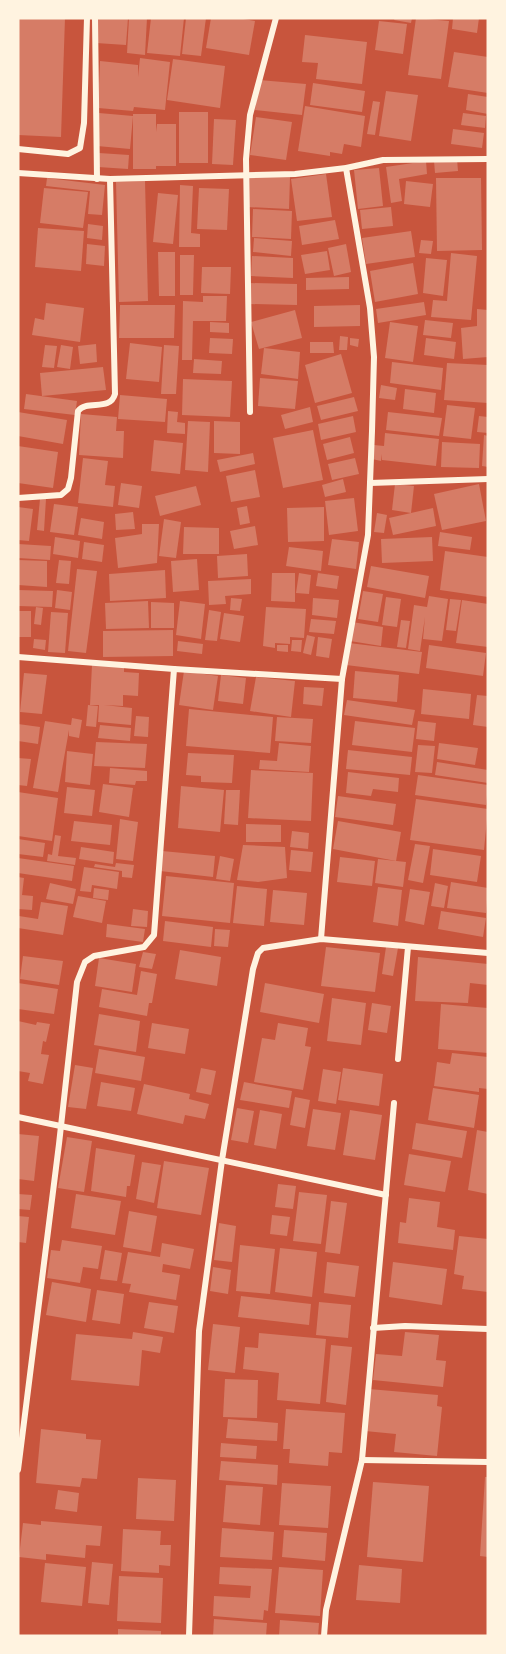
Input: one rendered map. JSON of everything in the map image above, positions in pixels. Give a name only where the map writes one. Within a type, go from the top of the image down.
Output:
[{"type":"street","points":[[18,149],[68,154],[80,148],[84,123],[87,18]]},
{"type":"street","points":[[95,18],[97,178]]},
{"type":"street","points":[[250,412],[245,174],[250,115],[276,18]]},
{"type":"street","points":[[18,173],[110,180],[295,174],[346,168],[382,160],[488,159]]},
{"type":"street","points":[[321,939],[342,679],[368,535],[375,357],[370,308],[346,168]]},
{"type":"street","points":[[18,498],[61,495],[68,489],[78,411],[84,406],[108,404],[113,400],[115,394],[110,180]]},
{"type":"street","points":[[370,483],[488,479]]},
{"type":"street","points":[[18,657],[342,679]]},
{"type":"street","points":[[18,1470],[77,982],[85,962],[94,956],[144,947],[154,935],[174,669]]},
{"type":"street","points":[[189,1636],[199,1331],[222,1160],[252,969],[258,953],[263,948],[321,939],[488,953]]},
{"type":"street","points":[[398,1059],[408,946]]},
{"type":"street","points":[[324,1636],[326,1610],[362,1460],[394,1103]]},
{"type":"street","points":[[18,1117],[386,1195]]},
{"type":"street","points":[[373,1329],[405,1326],[488,1329]]},
{"type":"street","points":[[362,1460],[488,1462]]},
{"type":"building","points":[[18,18],[65,18],[61,137],[18,135]]},
{"type":"building","points":[[97,18],[128,18],[126,45],[96,43]]},
{"type":"building","points":[[129,18],[147,18],[145,55],[127,53]]},
{"type":"building","points":[[151,18],[184,18],[180,56],[147,53]]},
{"type":"building","points":[[186,18],[206,18],[201,56],[182,54]]},
{"type":"building","points":[[211,18],[238,18],[255,21],[249,55],[206,48]]},
{"type":"building","points":[[395,18],[412,18],[411,23],[394,20]]},
{"type":"building","points":[[416,18],[449,21],[441,79],[408,75]]},
{"type":"building","points":[[453,18],[479,18],[477,33],[452,29]]},
{"type":"building","points":[[379,21],[407,24],[403,54],[375,50]]},
{"type":"building","points":[[305,35],[367,42],[362,84],[316,79],[318,63],[302,62]]},
{"type":"building","points":[[454,52],[488,57],[488,93],[448,87]]},
{"type":"building","points":[[140,58],[170,62],[165,110],[134,107],[133,111],[98,108],[100,61],[138,65],[138,77]]},
{"type":"building","points":[[173,59],[225,66],[220,108],[167,100]]},
{"type":"building","points":[[259,80],[306,84],[302,115],[255,110]]},
{"type":"building","points":[[313,83],[365,91],[362,112],[310,105]]},
{"type":"building","points":[[386,91],[418,95],[411,141],[379,136]]},
{"type":"building","points":[[468,94],[488,97],[488,114],[466,110]]},
{"type":"building","points":[[373,101],[380,102],[375,135],[367,134]]},
{"type":"building","points":[[305,106],[365,116],[361,147],[344,144],[342,154],[330,152],[330,156],[298,151]]},
{"type":"building","points":[[179,112],[208,112],[208,163],[179,163]]},
{"type":"building","points":[[99,113],[133,116],[130,149],[97,146]]},
{"type":"building","points":[[463,113],[486,116],[485,128],[461,125]]},
{"type":"building","points":[[133,114],[156,114],[156,132],[157,124],[176,124],[176,166],[133,169]]},
{"type":"building","points":[[256,117],[292,122],[286,160],[250,155]]},
{"type":"building","points":[[214,119],[236,120],[233,165],[212,164]]},
{"type":"building","points":[[453,129],[484,133],[482,148],[451,144]]},
{"type":"building","points":[[99,153],[129,155],[128,169],[98,167]]},
{"type":"building","points":[[457,159],[458,171],[435,173],[434,161]]},
{"type":"building","points":[[426,161],[427,174],[399,179],[402,201],[391,203],[386,167]]},
{"type":"building","points":[[379,168],[383,206],[358,209],[354,170]]},
{"type":"building","points":[[326,174],[332,217],[297,221],[291,179]]},
{"type":"building","points":[[248,175],[290,177],[289,209],[247,207]]},
{"type":"building","points":[[47,178],[105,185],[102,215],[88,214],[90,191],[46,186]]},
{"type":"building","points":[[436,178],[481,178],[482,250],[437,251]]},
{"type":"building","points":[[145,181],[148,301],[119,302],[116,182]]},
{"type":"building","points":[[406,181],[433,184],[430,207],[404,204]]},
{"type":"building","points":[[180,185],[193,186],[191,233],[200,234],[200,247],[179,247]]},
{"type":"building","points":[[44,188],[88,192],[83,228],[40,223]]},
{"type":"building","points":[[199,188],[229,189],[227,230],[197,229]]},
{"type":"building","points":[[158,193],[178,195],[173,244],[153,242]]},
{"type":"building","points":[[391,207],[393,226],[362,229],[360,210]]},
{"type":"building","points":[[253,209],[292,211],[291,239],[252,237]]},
{"type":"building","points":[[335,220],[339,239],[302,245],[299,226]]},
{"type":"building","points":[[88,224],[103,226],[102,240],[87,238]]},
{"type":"building","points":[[38,228],[84,231],[81,271],[35,267]]},
{"type":"building","points":[[411,231],[415,257],[366,264],[362,238]]},
{"type":"building","points":[[254,238],[292,241],[291,256],[253,252]]},
{"type":"building","points":[[421,240],[433,241],[431,254],[419,253]]},
{"type":"building","points":[[87,244],[105,246],[104,266],[86,264]]},
{"type":"building","points":[[346,244],[351,272],[334,276],[328,248]]},
{"type":"building","points":[[327,251],[330,270],[305,274],[301,255]]},
{"type":"building","points":[[158,252],[175,252],[175,296],[159,296]]},
{"type":"building","points":[[451,253],[477,256],[471,320],[431,317],[433,300],[447,301]]},
{"type":"building","points":[[180,255],[194,255],[193,295],[180,295]]},
{"type":"building","points":[[252,256],[293,258],[293,278],[251,276]]},
{"type":"building","points":[[426,258],[447,260],[443,296],[423,293]]},
{"type":"building","points":[[413,263],[418,294],[375,302],[370,271]]},
{"type":"building","points":[[202,267],[231,267],[230,294],[201,293]]},
{"type":"building","points":[[349,277],[349,289],[306,290],[306,278]]},
{"type":"building","points":[[249,283],[297,284],[297,305],[249,304]]},
{"type":"building","points":[[203,296],[227,296],[226,321],[193,321],[192,360],[182,360],[183,301],[203,302]]},
{"type":"building","points":[[424,302],[426,315],[378,323],[376,309]]},
{"type":"building","points":[[46,303],[84,308],[80,342],[32,335],[35,318],[44,320]]},
{"type":"building","points":[[120,305],[175,305],[174,338],[119,338]]},
{"type":"building","points":[[360,305],[360,326],[314,327],[314,306]]},
{"type":"building","points":[[477,309],[488,310],[488,357],[463,359],[461,328],[477,326]]},
{"type":"building","points":[[295,310],[302,338],[259,349],[251,322]]},
{"type":"building","points":[[425,320],[453,323],[451,338],[423,335]]},
{"type":"building","points":[[210,322],[229,323],[229,333],[210,332]]},
{"type":"building","points":[[390,322],[418,326],[413,362],[385,358]]},
{"type":"building","points":[[340,336],[348,337],[347,350],[339,350]]},
{"type":"building","points":[[210,338],[233,339],[232,354],[209,353]]},
{"type":"building","points":[[350,338],[359,339],[358,347],[350,345]]},
{"type":"building","points":[[426,338],[456,342],[454,359],[424,355]]},
{"type":"building","points":[[310,342],[333,342],[334,353],[310,353]]},
{"type":"building","points":[[130,343],[162,347],[159,382],[126,379]]},
{"type":"building","points":[[96,344],[97,362],[80,364],[78,346]]},
{"type":"building","points":[[45,345],[57,346],[54,368],[42,367]]},
{"type":"building","points":[[61,345],[73,347],[70,369],[57,367]]},
{"type":"building","points":[[164,345],[179,346],[176,394],[161,394]]},
{"type":"building","points":[[264,348],[300,352],[298,379],[261,374]]},
{"type":"building","points":[[341,354],[352,393],[315,403],[305,365]]},
{"type":"building","points":[[194,359],[222,361],[221,374],[193,373]]},
{"type":"building","points":[[392,362],[443,368],[441,390],[390,383]]},
{"type":"building","points":[[447,363],[488,365],[488,403],[444,400]]},
{"type":"building","points":[[103,367],[106,390],[42,396],[40,373]]},
{"type":"building","points":[[260,378],[298,381],[295,409],[258,406]]},
{"type":"building","points":[[183,379],[232,381],[230,417],[182,415]]},
{"type":"building","points":[[381,385],[397,388],[395,400],[379,398]]},
{"type":"building","points":[[405,389],[436,393],[434,413],[403,409]]},
{"type":"building","points":[[26,394],[77,401],[75,415],[24,409]]},
{"type":"building","points":[[120,395],[167,399],[165,422],[118,419]]},
{"type":"building","points":[[354,397],[358,411],[321,420],[317,406]]},
{"type":"building","points":[[447,405],[475,408],[471,439],[443,436]]},
{"type":"building","points":[[310,407],[313,422],[285,429],[281,415]]},
{"type":"building","points":[[168,411],[178,412],[177,422],[185,423],[185,434],[167,433]]},
{"type":"building","points":[[18,412],[67,420],[63,444],[18,436]]},
{"type":"building","points":[[388,412],[442,418],[439,436],[386,430]]},
{"type":"building","points":[[81,414],[117,417],[116,431],[124,431],[123,458],[79,455]]},
{"type":"building","points":[[353,416],[356,432],[321,440],[318,424]]},
{"type":"building","points":[[479,416],[488,417],[488,433],[477,432]]},
{"type":"building","points":[[188,421],[210,422],[208,472],[185,470]]},
{"type":"building","points":[[214,421],[240,422],[240,454],[214,453]]},
{"type":"building","points":[[313,430],[323,480],[283,488],[273,438]]},
{"type":"building","points":[[385,433],[439,439],[436,466],[382,460],[382,454],[381,461],[372,459],[374,445],[384,446]]},
{"type":"building","points":[[484,435],[488,436],[488,467],[482,466]]},
{"type":"building","points":[[350,437],[354,453],[327,460],[323,444]]},
{"type":"building","points":[[154,440],[183,443],[180,474],[151,471]]},
{"type":"building","points":[[442,442],[480,444],[479,468],[441,467]]},
{"type":"building","points":[[18,446],[58,452],[53,488],[18,483]]},
{"type":"building","points":[[253,453],[255,464],[220,472],[217,460]]},
{"type":"building","points":[[83,458],[108,461],[105,485],[115,486],[113,507],[78,503]]},
{"type":"building","points":[[355,458],[359,474],[332,480],[328,464]]},
{"type":"building","points":[[255,470],[260,497],[231,502],[226,476]]},
{"type":"building","points":[[343,479],[346,492],[325,497],[322,485]]},
{"type":"building","points":[[121,483],[142,486],[139,508],[118,505]]},
{"type":"building","points":[[395,484],[414,486],[411,513],[392,510]]},
{"type":"building","points":[[479,484],[486,521],[442,530],[434,494]]},
{"type":"building","points":[[196,486],[201,505],[160,516],[155,496]]},
{"type":"building","points":[[354,498],[358,531],[329,535],[325,501]]},
{"type":"building","points":[[40,499],[46,499],[44,531],[37,530]]},
{"type":"building","points":[[54,504],[78,507],[74,535],[50,532]]},
{"type":"building","points":[[247,506],[250,523],[240,525],[237,508]]},
{"type":"building","points":[[18,507],[33,509],[29,541],[18,540]]},
{"type":"building","points":[[324,507],[324,541],[288,542],[287,508]]},
{"type":"building","points":[[433,508],[436,526],[393,535],[389,518]]},
{"type":"building","points":[[133,512],[135,529],[116,530],[115,514]]},
{"type":"building","points":[[377,513],[387,515],[384,533],[374,532]]},
{"type":"building","points":[[81,518],[104,522],[102,539],[78,535]]},
{"type":"building","points":[[164,519],[181,522],[176,558],[159,556]]},
{"type":"building","points":[[142,524],[159,524],[157,563],[118,568],[115,538],[142,534]]},
{"type":"building","points":[[255,526],[258,545],[234,549],[230,531]]},
{"type":"building","points":[[184,527],[219,528],[219,554],[183,554]]},
{"type":"building","points":[[440,532],[472,537],[470,550],[438,546]]},
{"type":"building","points":[[55,537],[80,541],[78,558],[53,554]]},
{"type":"building","points":[[432,537],[433,561],[382,563],[381,539]]},
{"type":"building","points":[[332,539],[359,542],[356,569],[328,565]]},
{"type":"building","points":[[84,542],[104,545],[102,562],[82,559]]},
{"type":"building","points":[[18,544],[51,546],[50,560],[18,558]]},
{"type":"building","points":[[289,547],[323,551],[321,571],[286,566]]},
{"type":"building","points":[[445,551],[488,557],[488,597],[440,590]]},
{"type":"building","points":[[247,554],[248,576],[218,578],[217,556]]},
{"type":"building","points":[[197,559],[199,590],[173,592],[171,561]]},
{"type":"building","points":[[18,560],[47,561],[47,587],[18,585]]},
{"type":"building","points":[[59,560],[71,561],[69,584],[56,583]]},
{"type":"building","points":[[371,566],[429,576],[425,598],[367,587]]},
{"type":"building","points":[[77,569],[97,571],[86,653],[68,651]]},
{"type":"building","points":[[165,570],[166,598],[110,601],[109,574]]},
{"type":"building","points":[[272,573],[295,573],[295,602],[271,601]]},
{"type":"building","points":[[299,573],[311,575],[309,594],[296,593]]},
{"type":"building","points":[[318,573],[339,576],[337,589],[316,586]]},
{"type":"building","points":[[251,579],[251,594],[225,596],[226,604],[209,605],[208,581]]},
{"type":"building","points":[[18,590],[53,591],[52,607],[18,606]]},
{"type":"building","points":[[57,590],[72,592],[70,610],[55,608]]},
{"type":"building","points":[[363,591],[383,594],[378,622],[358,619]]},
{"type":"building","points":[[429,596],[448,599],[442,641],[423,639],[425,617],[420,651],[408,649],[414,605],[427,607]]},
{"type":"building","points":[[386,597],[401,599],[397,627],[382,625]]},
{"type":"building","points":[[231,598],[242,599],[240,611],[230,610]]},
{"type":"building","points":[[313,598],[339,600],[337,618],[312,615]]},
{"type":"building","points":[[450,599],[461,600],[456,631],[446,630]]},
{"type":"building","points":[[462,600],[488,604],[488,647],[456,643]]},
{"type":"building","points":[[148,601],[149,628],[106,629],[105,603]]},
{"type":"building","points":[[180,601],[205,604],[201,639],[176,635]]},
{"type":"building","points":[[151,602],[174,603],[174,628],[151,628]]},
{"type":"building","points":[[36,607],[43,608],[41,625],[34,624]]},
{"type":"building","points":[[266,607],[306,609],[304,638],[290,637],[290,644],[275,643],[275,648],[263,646]]},
{"type":"building","points":[[209,610],[221,612],[217,641],[205,640]]},
{"type":"building","points":[[18,611],[31,611],[31,637],[18,637]]},
{"type":"building","points":[[51,612],[68,613],[65,653],[48,652]]},
{"type":"building","points":[[224,613],[244,616],[240,642],[220,639]]},
{"type":"building","points":[[311,619],[336,621],[334,634],[309,632]]},
{"type":"building","points":[[401,620],[410,621],[406,648],[397,647]]},
{"type":"building","points":[[352,622],[383,627],[381,646],[350,641]]},
{"type":"building","points":[[173,630],[173,656],[103,657],[103,631]]},
{"type":"building","points":[[307,635],[315,637],[311,655],[303,653]]},
{"type":"building","points":[[318,637],[332,639],[329,658],[316,656]]},
{"type":"building","points":[[34,639],[46,640],[45,650],[33,648]]},
{"type":"building","points":[[292,640],[302,640],[301,652],[291,651]]},
{"type":"building","points":[[178,641],[203,644],[202,654],[177,651]]},
{"type":"building","points":[[349,643],[422,652],[419,674],[346,665]]},
{"type":"building","points":[[277,645],[288,645],[288,652],[277,651]]},
{"type":"building","points":[[429,645],[486,653],[483,676],[426,668]]},
{"type":"building","points":[[92,665],[124,666],[124,672],[139,673],[138,696],[123,695],[123,706],[104,705],[132,708],[131,725],[98,722],[99,705],[90,705]]},
{"type":"building","points":[[184,671],[218,676],[213,710],[179,705]]},
{"type":"building","points":[[355,671],[399,675],[397,702],[353,698]]},
{"type":"building","points":[[24,673],[47,675],[42,714],[20,712]]},
{"type":"building","points":[[221,675],[246,678],[243,704],[218,701]]},
{"type":"building","points":[[256,677],[295,681],[291,717],[250,711]]},
{"type":"building","points":[[304,687],[324,688],[322,706],[303,704]]},
{"type":"building","points":[[423,689],[471,694],[469,719],[421,714]]},
{"type":"building","points":[[477,695],[488,696],[488,727],[473,725]]},
{"type":"building","points":[[347,700],[415,710],[412,725],[344,715]]},
{"type":"building","points":[[88,705],[98,706],[96,727],[86,726]]},
{"type":"building","points":[[189,709],[273,717],[270,753],[186,746]]},
{"type":"building","points":[[136,716],[149,717],[148,737],[134,736]]},
{"type":"building","points":[[277,717],[313,719],[311,743],[275,741]]},
{"type":"building","points":[[72,718],[82,720],[79,738],[69,736],[69,730],[58,792],[33,788],[45,721],[71,725]]},
{"type":"building","points":[[355,721],[415,728],[412,752],[352,745]]},
{"type":"building","points":[[418,721],[436,723],[434,741],[416,739]]},
{"type":"building","points":[[18,724],[40,727],[38,744],[18,741]]},
{"type":"building","points":[[100,725],[131,728],[130,741],[98,738]]},
{"type":"building","points":[[96,742],[147,744],[145,768],[94,766]]},
{"type":"building","points":[[279,743],[311,746],[309,772],[259,769],[260,760],[277,761]]},
{"type":"building","points":[[439,743],[478,748],[475,765],[437,759]]},
{"type":"building","points":[[418,745],[435,746],[432,773],[415,772]]},
{"type":"building","points":[[348,750],[412,757],[410,775],[346,769]]},
{"type":"building","points":[[67,751],[93,754],[90,785],[65,782]]},
{"type":"building","points":[[188,753],[234,755],[232,783],[201,782],[201,776],[186,775]]},
{"type":"building","points":[[18,758],[31,759],[27,786],[18,785]]},
{"type":"building","points":[[437,762],[488,770],[488,783],[435,775]]},
{"type":"building","points":[[110,768],[147,771],[147,781],[136,781],[135,785],[109,783]]},
{"type":"building","points":[[251,770],[313,773],[311,821],[248,818]]},
{"type":"building","points":[[348,772],[399,778],[398,792],[373,789],[371,796],[346,793]]},
{"type":"building","points":[[418,775],[488,785],[486,805],[415,795]]},
{"type":"building","points":[[103,784],[133,788],[129,817],[99,812]]},
{"type":"building","points":[[181,786],[224,790],[220,832],[178,828]]},
{"type":"building","points":[[67,787],[95,790],[92,816],[64,813]]},
{"type":"building","points":[[226,790],[240,790],[238,825],[224,824]]},
{"type":"building","points":[[18,792],[58,798],[52,841],[18,836]]},
{"type":"building","points":[[338,796],[396,804],[393,825],[335,817]]},
{"type":"building","points":[[416,799],[488,809],[484,850],[410,840]]},
{"type":"building","points":[[120,819],[138,822],[133,861],[116,859]]},
{"type":"building","points":[[74,821],[112,825],[110,845],[71,841]]},
{"type":"building","points":[[338,821],[401,832],[396,861],[333,849]]},
{"type":"building","points":[[246,824],[281,825],[281,842],[246,842]]},
{"type":"building","points":[[292,831],[309,833],[308,849],[290,847]]},
{"type":"building","points":[[55,835],[61,836],[58,856],[76,858],[75,865],[47,861],[48,854],[52,855]]},
{"type":"building","points":[[18,839],[45,843],[43,857],[18,854]]},
{"type":"building","points":[[415,844],[430,846],[423,883],[408,880]]},
{"type":"building","points":[[243,845],[285,847],[287,878],[258,882],[237,880]]},
{"type":"building","points":[[81,847],[114,852],[113,864],[79,859]]},
{"type":"building","points":[[433,849],[481,856],[477,882],[430,875]]},
{"type":"building","points":[[291,850],[313,852],[311,872],[289,870]]},
{"type":"building","points":[[162,851],[215,856],[213,877],[160,871]]},
{"type":"building","points":[[220,856],[234,859],[230,881],[216,879]]},
{"type":"building","points":[[340,857],[375,861],[372,886],[337,882]]},
{"type":"building","points":[[18,858],[74,866],[72,881],[18,873]]},
{"type":"building","points":[[378,859],[406,862],[403,887],[375,883]]},
{"type":"building","points":[[116,863],[134,865],[132,878],[122,877],[122,871],[94,867],[95,864],[115,867]]},
{"type":"building","points":[[84,867],[119,872],[117,889],[92,885],[91,892],[80,891]]},
{"type":"building","points":[[166,876],[234,883],[230,923],[162,916]]},
{"type":"building","points":[[18,877],[24,878],[22,895],[33,896],[32,910],[18,909]]},
{"type":"building","points":[[451,882],[488,888],[486,913],[447,908]]},
{"type":"building","points":[[50,883],[76,889],[73,904],[46,899]]},
{"type":"building","points":[[435,883],[448,886],[444,908],[431,906]]},
{"type":"building","points":[[237,886],[267,889],[264,926],[233,923]]},
{"type":"building","points":[[378,887],[402,890],[398,926],[373,922]]},
{"type":"building","points":[[94,888],[109,890],[108,900],[93,898]]},
{"type":"building","points":[[410,889],[430,892],[424,925],[405,921]]},
{"type":"building","points":[[273,890],[307,893],[304,925],[270,922]]},
{"type":"building","points":[[78,896],[106,901],[102,923],[73,917]]},
{"type":"building","points":[[41,902],[68,906],[63,935],[18,928],[19,916],[38,919]]},
{"type":"building","points":[[133,909],[148,911],[147,927],[131,926]]},
{"type":"building","points":[[441,911],[486,918],[483,937],[438,929]]},
{"type":"building","points":[[165,921],[213,927],[211,947],[163,941]]},
{"type":"building","points":[[107,924],[145,929],[143,942],[106,937]]},
{"type":"building","points":[[215,929],[230,930],[228,947],[214,946]]},
{"type":"building","points":[[326,947],[380,953],[375,992],[321,986]]},
{"type":"building","points":[[386,947],[398,948],[393,976],[382,974]]},
{"type":"building","points":[[180,950],[221,957],[217,986],[175,979]]},
{"type":"building","points":[[143,952],[156,954],[152,969],[139,967]]},
{"type":"building","points":[[23,956],[63,961],[59,985],[20,979]]},
{"type":"building","points":[[418,957],[488,964],[488,985],[470,983],[468,1003],[415,1001]]},
{"type":"building","points":[[99,958],[136,964],[132,992],[95,986]]},
{"type":"building","points":[[141,971],[157,974],[152,1003],[149,1003],[147,1016],[99,1007],[102,989],[137,995]]},
{"type":"building","points":[[18,983],[58,989],[54,1014],[18,1009]]},
{"type":"building","points":[[265,983],[324,994],[319,1023],[260,1012]]},
{"type":"building","points":[[332,998],[366,1003],[361,1045],[327,1041]]},
{"type":"building","points":[[372,1003],[391,1006],[387,1033],[368,1030]]},
{"type":"building","points":[[441,1004],[488,1008],[488,1053],[438,1049]]},
{"type":"building","points":[[99,1014],[140,1021],[136,1052],[94,1045]]},
{"type":"building","points":[[18,1021],[36,1025],[37,1022],[50,1024],[46,1042],[43,1041],[41,1054],[49,1055],[43,1084],[28,1081],[30,1073],[18,1071]]},
{"type":"building","points":[[152,1023],[189,1029],[185,1054],[148,1048]]},
{"type":"building","points":[[278,1023],[308,1028],[305,1046],[311,1047],[303,1090],[254,1082],[262,1038],[275,1040]]},
{"type":"building","points":[[99,1049],[145,1057],[141,1081],[95,1073]]},
{"type":"building","points":[[452,1053],[488,1057],[488,1089],[479,1088],[479,1092],[434,1086],[437,1062],[450,1064]]},
{"type":"building","points":[[75,1065],[93,1068],[86,1109],[68,1107]]},
{"type":"building","points":[[201,1068],[216,1071],[211,1095],[196,1092]]},
{"type":"building","points":[[343,1068],[383,1074],[379,1106],[338,1100]]},
{"type":"building","points":[[323,1069],[341,1072],[336,1104],[318,1101]]},
{"type":"building","points":[[101,1082],[135,1088],[131,1111],[97,1106]]},
{"type":"building","points":[[244,1082],[292,1091],[289,1108],[240,1100]]},
{"type":"building","points":[[144,1084],[190,1094],[189,1099],[209,1104],[205,1119],[185,1115],[183,1124],[137,1114]]},
{"type":"building","points":[[433,1088],[479,1095],[474,1128],[428,1120]]},
{"type":"building","points":[[295,1097],[310,1100],[305,1128],[290,1125]]},
{"type":"building","points":[[237,1108],[254,1111],[248,1143],[231,1140]]},
{"type":"building","points":[[313,1109],[341,1113],[335,1150],[307,1146]]},
{"type":"building","points":[[260,1110],[282,1114],[276,1149],[254,1145]]},
{"type":"building","points":[[350,1110],[382,1115],[375,1160],[343,1155]]},
{"type":"building","points":[[416,1123],[467,1131],[462,1158],[412,1149]]},
{"type":"building","points":[[477,1130],[488,1132],[488,1194],[468,1190]]},
{"type":"building","points":[[18,1134],[39,1136],[34,1181],[18,1179]]},
{"type":"building","points":[[67,1137],[92,1141],[84,1192],[58,1188]]},
{"type":"building","points":[[96,1148],[135,1155],[126,1197],[91,1191]]},
{"type":"building","points":[[409,1154],[451,1161],[445,1192],[404,1185]]},
{"type":"building","points":[[164,1161],[209,1168],[201,1215],[157,1208]]},
{"type":"building","points":[[142,1162],[161,1165],[154,1203],[136,1199]]},
{"type":"building","points":[[278,1184],[296,1186],[293,1209],[275,1207]]},
{"type":"building","points":[[299,1192],[327,1195],[321,1244],[293,1241]]},
{"type":"building","points":[[18,1194],[32,1195],[30,1210],[18,1209]]},
{"type":"building","points":[[76,1194],[121,1201],[115,1235],[71,1228]]},
{"type":"building","points":[[409,1198],[440,1202],[437,1227],[455,1230],[453,1250],[398,1243],[400,1222],[406,1223]]},
{"type":"building","points":[[331,1201],[347,1203],[340,1254],[325,1252]]},
{"type":"building","points":[[129,1211],[157,1216],[151,1252],[123,1247]]},
{"type":"building","points":[[272,1215],[290,1217],[287,1236],[270,1234]]},
{"type":"building","points":[[18,1216],[29,1217],[26,1243],[18,1242]]},
{"type":"building","points":[[219,1223],[236,1226],[232,1262],[214,1260]]},
{"type":"building","points":[[459,1236],[488,1239],[488,1292],[462,1289],[464,1276],[454,1274]]},
{"type":"building","points":[[62,1240],[102,1246],[98,1269],[83,1267],[80,1283],[47,1278],[51,1250],[60,1251]]},
{"type":"building","points":[[162,1243],[194,1249],[190,1269],[163,1264],[162,1272],[180,1275],[176,1300],[129,1292],[131,1284],[122,1283],[128,1252],[160,1257]]},
{"type":"building","points":[[240,1245],[275,1249],[270,1294],[236,1291]]},
{"type":"building","points":[[280,1248],[317,1252],[312,1297],[275,1292]]},
{"type":"building","points":[[105,1250],[122,1253],[117,1281],[100,1279]]},
{"type":"building","points":[[327,1262],[359,1266],[355,1297],[324,1293]]},
{"type":"building","points":[[393,1262],[447,1269],[442,1305],[389,1297]]},
{"type":"building","points":[[213,1267],[231,1270],[228,1294],[210,1291]]},
{"type":"building","points":[[52,1282],[91,1289],[86,1322],[46,1315]]},
{"type":"building","points":[[97,1290],[124,1294],[120,1324],[92,1320]]},
{"type":"building","points":[[241,1296],[311,1304],[309,1325],[238,1317]]},
{"type":"building","points":[[149,1302],[178,1306],[174,1333],[144,1328]]},
{"type":"building","points":[[319,1302],[351,1305],[348,1338],[316,1335]]},
{"type":"building","points":[[213,1324],[240,1327],[235,1373],[208,1370]]},
{"type":"building","points":[[133,1332],[163,1337],[160,1353],[142,1350],[139,1386],[71,1380],[76,1334],[132,1339]]},
{"type":"building","points":[[405,1332],[439,1335],[436,1360],[446,1361],[443,1387],[373,1380],[376,1354],[402,1356]]},
{"type":"building","points":[[259,1333],[326,1339],[320,1404],[277,1400],[279,1373],[243,1369],[245,1347],[258,1348]]},
{"type":"building","points":[[331,1345],[352,1347],[346,1405],[326,1402]]},
{"type":"building","points":[[225,1379],[258,1380],[257,1418],[223,1417]]},
{"type":"building","points":[[369,1389],[438,1395],[437,1406],[442,1407],[437,1456],[394,1452],[396,1434],[365,1431]]},
{"type":"building","points":[[286,1409],[345,1413],[342,1453],[329,1452],[328,1466],[289,1463],[290,1449],[283,1449]]},
{"type":"building","points":[[228,1419],[278,1423],[277,1441],[226,1438]]},
{"type":"building","points":[[41,1429],[86,1434],[86,1439],[101,1440],[97,1479],[82,1478],[80,1487],[36,1483]]},
{"type":"building","points":[[221,1443],[257,1446],[256,1459],[220,1457]]},
{"type":"building","points":[[221,1461],[278,1465],[277,1485],[219,1480]]},
{"type":"building","points":[[485,1477],[488,1477],[488,1557],[480,1556]]},
{"type":"building","points":[[138,1478],[176,1480],[174,1521],[136,1519]]},
{"type":"building","points":[[373,1482],[429,1486],[423,1562],[367,1557]]},
{"type":"building","points":[[282,1483],[331,1486],[328,1528],[279,1525]]},
{"type":"building","points":[[226,1485],[263,1487],[260,1525],[223,1522]]},
{"type":"building","points":[[58,1490],[79,1493],[77,1512],[55,1509]]},
{"type":"building","points":[[41,1521],[102,1526],[100,1546],[86,1545],[85,1558],[46,1554],[46,1560],[19,1557],[23,1523],[41,1525]]},
{"type":"building","points":[[222,1528],[274,1532],[272,1560],[220,1557]]},
{"type":"building","points":[[123,1529],[161,1531],[160,1545],[171,1545],[170,1566],[159,1565],[159,1573],[121,1571]]},
{"type":"building","points":[[284,1530],[327,1533],[325,1561],[282,1557]]},
{"type":"building","points":[[92,1562],[113,1564],[109,1605],[88,1603]]},
{"type":"building","points":[[45,1563],[86,1567],[82,1606],[41,1602]]},
{"type":"building","points":[[359,1565],[402,1569],[400,1603],[356,1600]]},
{"type":"building","points":[[220,1567],[272,1569],[268,1611],[264,1610],[263,1620],[213,1616],[214,1596],[250,1598],[251,1586],[219,1584]]},
{"type":"building","points":[[279,1567],[323,1570],[320,1616],[275,1613]]},
{"type":"building","points":[[119,1576],[163,1578],[161,1623],[117,1621]]},
{"type":"building","points":[[214,1619],[267,1623],[266,1636],[213,1636]]},
{"type":"building","points":[[280,1620],[319,1623],[318,1636],[279,1636]]},
{"type":"building","points":[[118,1629],[161,1631],[161,1636],[118,1636]]}]
